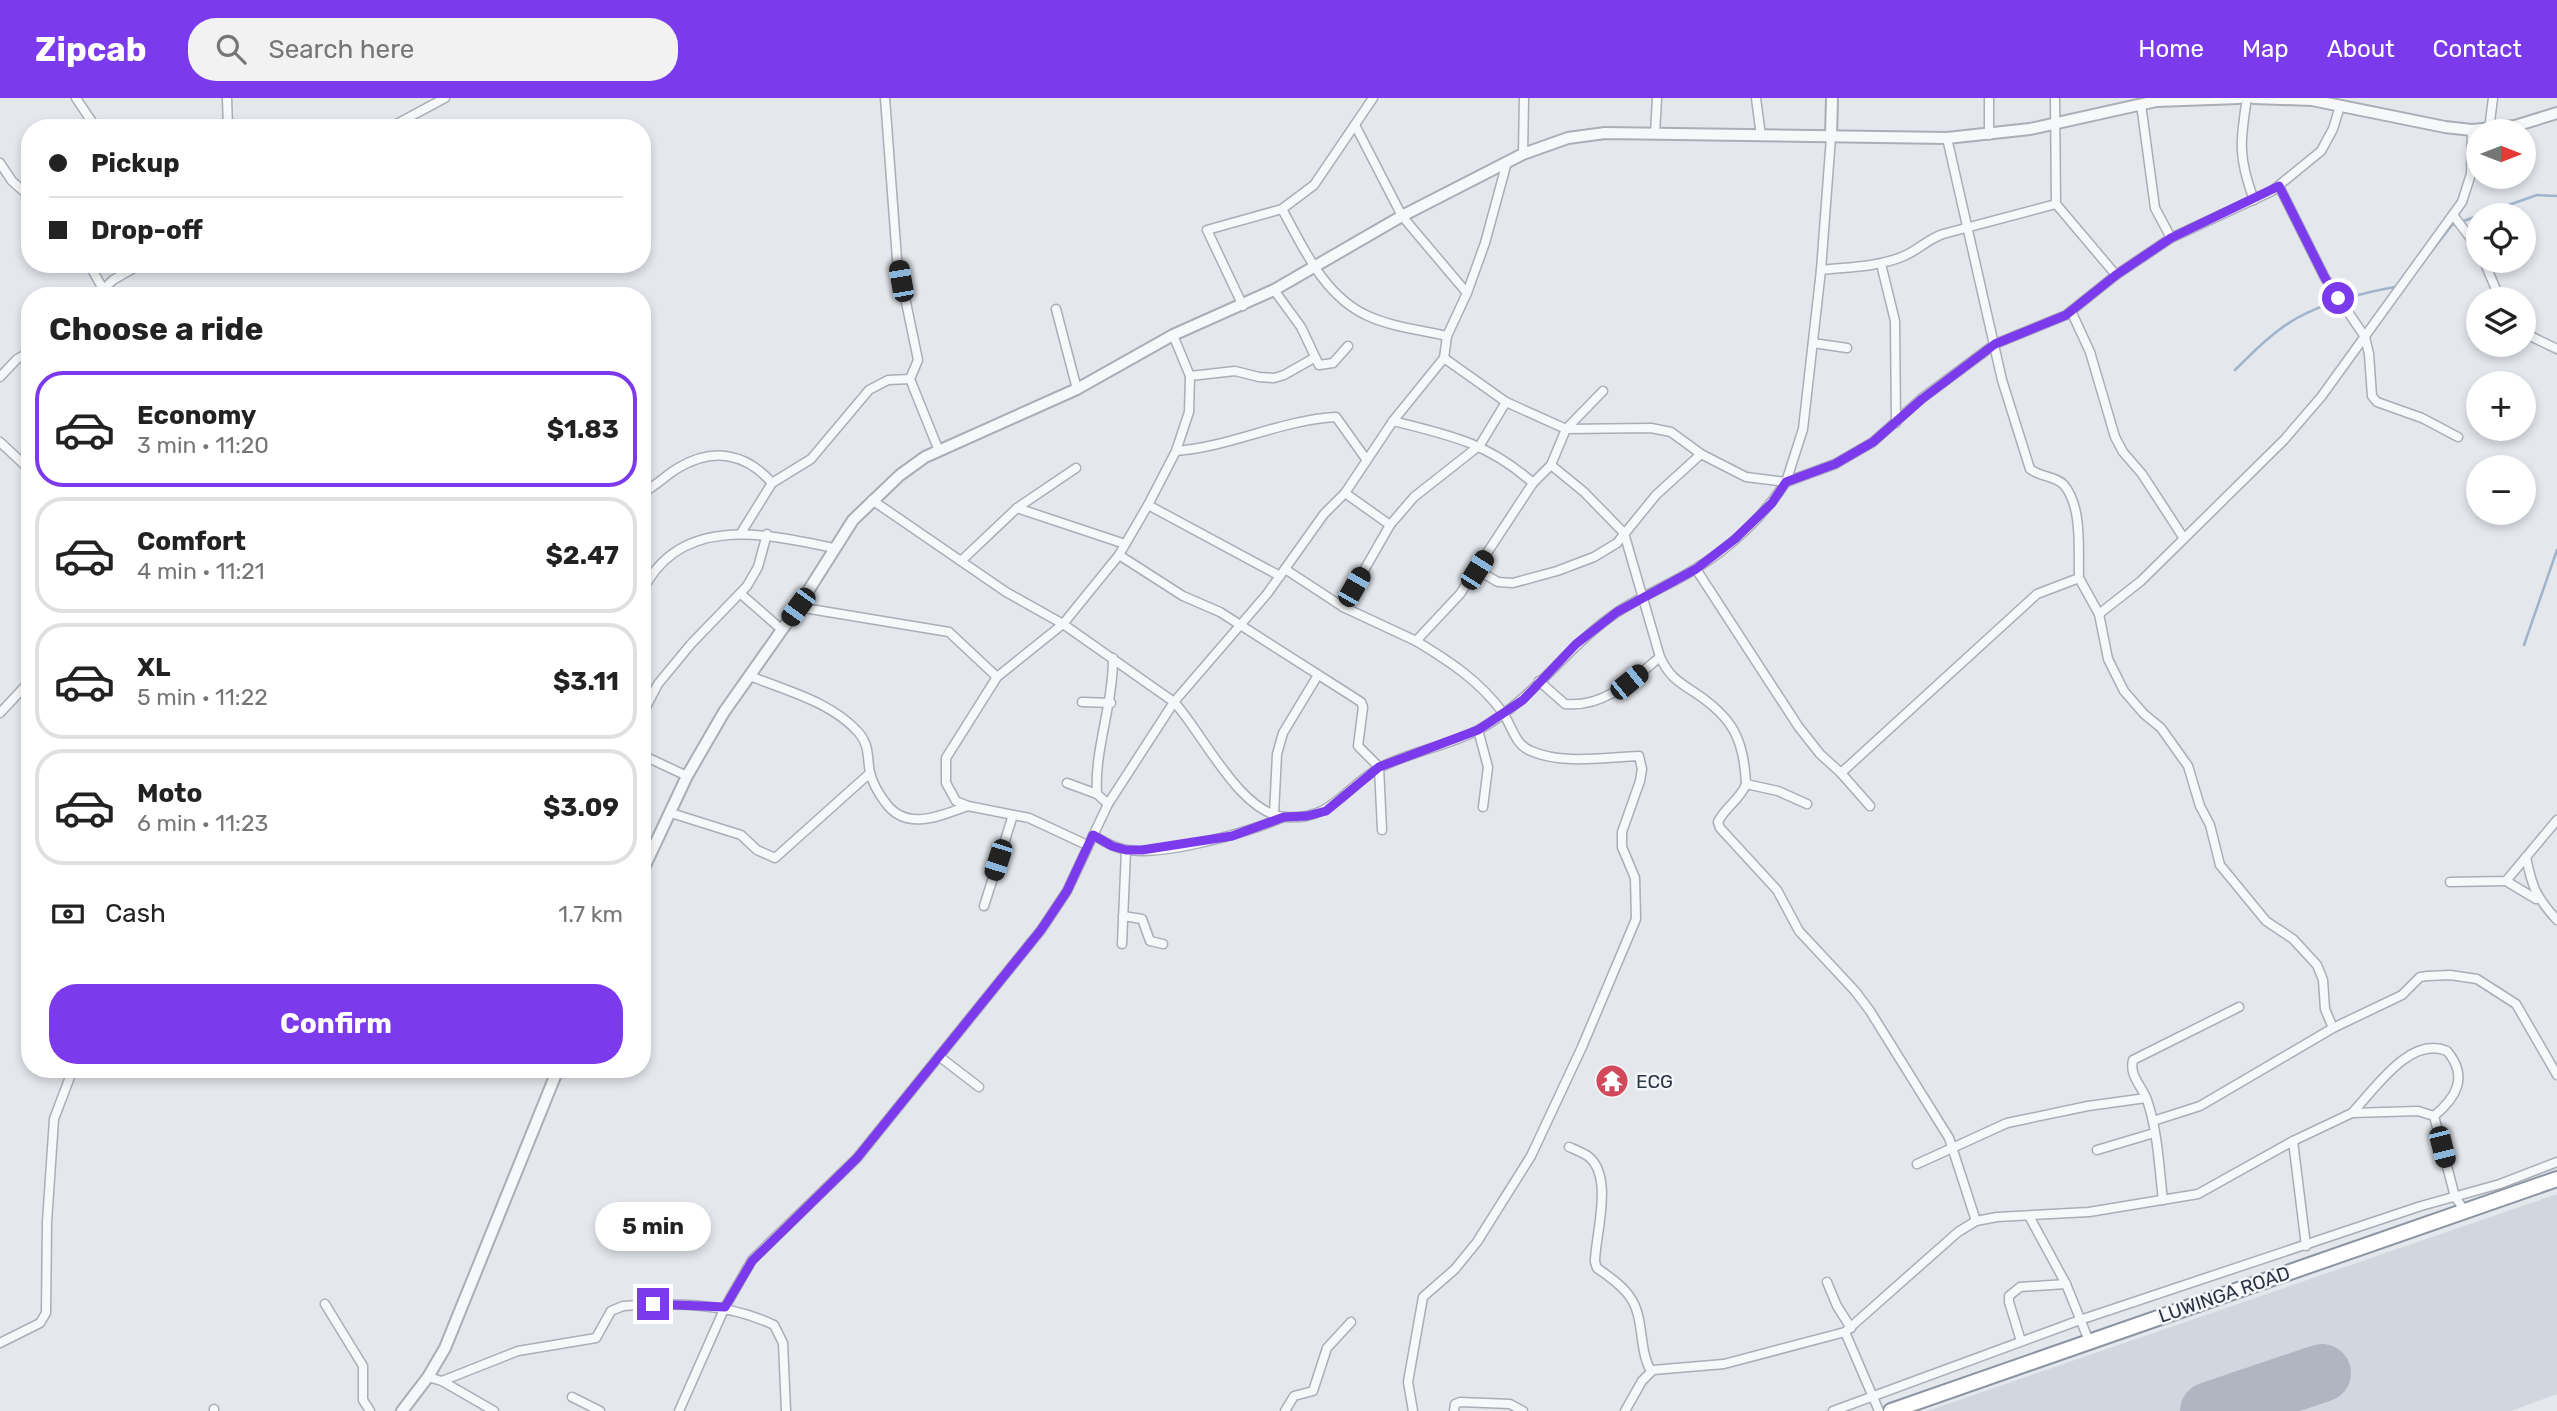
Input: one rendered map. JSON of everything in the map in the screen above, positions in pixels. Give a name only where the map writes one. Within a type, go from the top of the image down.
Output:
[{"type":"highway","name":"LUWINGA ROAD","points":[[1892,1411],[2557,1179]]},
{"type":"street","points":[[76,98],[90,119]]},
{"type":"street","points":[[227,98],[228,119]]},
{"type":"street","points":[[406,119],[444,98]]},
{"type":"street","points":[[885,98],[897,259],[918,360],[910,379],[939,451]]},
{"type":"street","points":[[1243,306],[1207,230],[1282,209],[1314,185],[1373,98]]},
{"type":"street","points":[[1522,154],[1524,98]]},
{"type":"street","points":[[1655,134],[1657,98]]},
{"type":"street","points":[[1756,98],[1760,136]]},
{"type":"street","points":[[1093,835],[1112,846],[1126,850],[1154,849],[1232,836],[1284,817],[1326,811],[1379,767],[1478,730],[1504,714],[1523,700],[1539,681],[1587,636],[1617,612],[1696,569],[1772,503],[1786,482],[1803,429],[1821,270],[1832,98]]},
{"type":"street","points":[[1989,98],[1989,135]]},
{"type":"street","points":[[2054,98],[2057,123],[2056,204],[2116,275]]},
{"type":"street","points":[[651,854],[687,776],[724,712],[798,607],[853,520],[900,475],[939,451],[1077,389],[1173,335],[1243,306],[1402,216],[1522,154],[1548,143],[1586,135],[1947,138],[1989,135],[2057,123],[2156,99],[2239,98]]},
{"type":"street","points":[[2247,98],[2240,141],[2247,181],[2254,200]]},
{"type":"street","points":[[2253,98],[2312,100],[2466,129]]},
{"type":"street","points":[[2490,119],[2493,98]]},
{"type":"street","points":[[2141,104],[2155,208],[2171,238]]},
{"type":"street","points":[[1444,358],[1506,402],[1566,429],[1651,428],[1671,432],[1701,454],[1746,477],[1786,482],[1835,464],[1873,442],[1922,399],[1995,344],[2034,330],[2071,311],[2116,275],[2171,238],[2279,186],[2321,151],[2333,129],[2340,106]]},
{"type":"street","points":[[2536,120],[2557,113]]},
{"type":"street","points":[[1355,125],[1402,216],[1467,293]]},
{"type":"street","points":[[1947,138],[2002,380],[2030,469],[2063,484],[2073,507],[2079,578],[2099,614],[2108,659],[2124,691],[2161,729],[2188,766],[2200,806],[2210,825],[2220,865],[2266,921],[2293,939],[2316,965],[2323,980],[2325,1009],[2333,1028]]},
{"type":"street","points":[[678,1411],[725,1307],[752,1261],[857,1158],[1041,930],[1067,891],[1108,804],[1174,702],[1283,573],[1324,514],[1345,493],[1393,421],[1444,358],[1447,336],[1467,293],[1507,162]]},
{"type":"street","points":[[0,163],[21,189]]},
{"type":"street","points":[[2279,186],[2325,278],[2365,337],[2372,396],[2377,402],[2422,418],[2458,437]]},
{"type":"street","points":[[2099,614],[2141,581],[2284,440],[2321,397],[2365,337],[2462,202],[2466,189]]},
{"type":"street","points":[[1821,270],[1881,264],[1906,255],[1931,238],[2056,204]]},
{"type":"street","points":[[1282,209],[1313,266],[1351,305],[1370,317],[1447,336]]},
{"type":"street","points":[[2453,215],[2466,232]]},
{"type":"street","points":[[1881,264],[1895,321],[1896,423]]},
{"type":"street","points":[[105,287],[125,273]]},
{"type":"street","points":[[1274,290],[1301,327],[1319,365],[1328,366],[1333,363],[1348,346]]},
{"type":"street","points":[[1056,309],[1077,389]]},
{"type":"street","points":[[2071,311],[2090,352],[2115,437],[2183,537]]},
{"type":"street","points":[[1087,845],[1062,831],[1013,815],[968,806],[956,800],[946,783],[946,758],[997,677],[1063,624],[1119,555],[1149,505],[1175,451],[1189,412],[1190,376],[1173,335]]},
{"type":"street","points":[[2536,339],[2557,349]]},
{"type":"street","points":[[1813,343],[1847,348]]},
{"type":"street","points":[[0,377],[21,356]]},
{"type":"street","points":[[1190,376],[1235,371],[1274,378],[1314,358]]},
{"type":"street","points":[[741,533],[772,483],[811,459],[869,390],[888,380],[910,379]]},
{"type":"street","points":[[1416,641],[1460,594],[1533,483],[1551,465],[1566,429],[1603,391]]},
{"type":"street","points":[[1343,607],[1390,525],[1414,497],[1480,445],[1506,402]]},
{"type":"street","points":[[1175,451],[1201,450],[1234,438],[1335,417],[1366,459]]},
{"type":"street","points":[[1393,421],[1480,445],[1507,461],[1533,483]]},
{"type":"street","points":[[0,442],[21,462]]},
{"type":"street","points":[[1477,570],[1498,582],[1513,583],[1594,557],[1617,543],[1656,495],[1701,454]]},
{"type":"street","points":[[651,487],[677,468],[710,456],[747,460],[772,483]]},
{"type":"street","points":[[1551,465],[1584,492],[1624,533],[1645,597],[1660,657],[1668,675],[1711,703],[1732,725],[1745,755],[1746,783],[1743,793],[1721,816],[1718,822],[1720,828],[1777,890],[1799,931],[1855,991],[1934,1113],[1952,1147],[1976,1221]]},
{"type":"street","points":[[961,561],[1017,508],[1076,468]]},
{"type":"street","points":[[1345,493],[1390,525]]},
{"type":"street","points":[[872,500],[1006,592],[1063,624],[1174,702],[1241,790],[1274,814],[1284,817]]},
{"type":"street","points":[[1149,505],[1283,573],[1343,607],[1416,641],[1460,668],[1504,714],[1520,744],[1530,751],[1569,759],[1639,756],[1642,769],[1640,781],[1622,832],[1622,847],[1635,878],[1637,908],[1613,976],[1531,1156],[1477,1242],[1455,1269],[1423,1297],[1408,1382],[1413,1411]]},
{"type":"street","points":[[1017,508],[1125,544]]},
{"type":"street","points":[[651,573],[700,539],[741,533],[767,534],[834,548]]},
{"type":"street","points":[[651,698],[658,684],[691,644],[741,594],[758,567],[767,534]]},
{"type":"street","points":[[1119,555],[1183,596],[1220,612],[1361,702],[1363,707],[1358,746],[1379,767],[1382,830]]},
{"type":"street","points":[[1696,569],[1798,726],[1820,754],[1870,806]]},
{"type":"street","points":[[1841,773],[2037,594],[2079,578]]},
{"type":"street","points":[[741,594],[781,629]]},
{"type":"street","points":[[798,607],[949,632],[997,677]]},
{"type":"street","points":[[1539,681],[1565,704],[1598,700],[1614,694],[1660,657]]},
{"type":"street","points":[[1097,794],[1097,766],[1111,703],[1113,658]]},
{"type":"street","points":[[1274,814],[1277,754],[1283,733],[1318,675]]},
{"type":"street","points":[[750,677],[839,713],[861,735],[869,751],[870,773],[892,812],[907,820],[928,819],[968,806]]},
{"type":"street","points":[[0,713],[21,691]]},
{"type":"street","points":[[1082,702],[1111,703]]},
{"type":"street","points":[[1478,730],[1488,767],[1483,807]]},
{"type":"street","points":[[651,759],[687,776]]},
{"type":"street","points":[[671,813],[741,835],[757,850],[775,858],[870,773]]},
{"type":"street","points":[[1067,783],[1097,794],[1108,804]]},
{"type":"street","points":[[1746,783],[1778,791],[1807,804]]},
{"type":"street","points":[[984,906],[1013,815]]},
{"type":"street","points":[[2506,881],[2557,820]]},
{"type":"street","points":[[1122,944],[1126,850]]},
{"type":"street","points":[[2526,857],[2532,886],[2539,900],[2557,920]]},
{"type":"street","points":[[2450,882],[2506,881],[2539,900]]},
{"type":"street","points":[[1123,916],[1142,919],[1150,941],[1154,944],[1163,943]]},
{"type":"street","points":[[2153,1121],[2200,1106],[2333,1028],[2402,996],[2420,977],[2450,975],[2477,979],[2516,1003],[2557,1075]]},
{"type":"street","points":[[2163,1200],[2153,1121],[2146,1098],[2131,1067],[2133,1060],[2239,1007]]},
{"type":"street","points":[[1651,1371],[1724,1364],[1848,1330],[1958,1232],[1976,1221],[2089,1212],[2198,1194],[2293,1141],[2352,1113],[2399,1062],[2418,1050],[2430,1047],[2447,1051],[2458,1073],[2455,1095],[2434,1116]]},
{"type":"street","points":[[940,1057],[979,1087]]},
{"type":"street","points":[[0,1343],[31,1328],[40,1322],[46,1313],[47,1222],[54,1119],[70,1078]]},
{"type":"street","points":[[402,1411],[428,1377],[445,1348],[554,1078]]},
{"type":"street","points":[[1917,1164],[2007,1123],[2088,1106],[2146,1098]]},
{"type":"street","points":[[2352,1113],[2418,1111],[2434,1116]]},
{"type":"street","points":[[2434,1116],[2455,1197],[2465,1211]]},
{"type":"street","points":[[2097,1150],[2154,1133]]},
{"type":"street","points":[[2293,1141],[2306,1247]]},
{"type":"street","points":[[1569,1146],[1588,1156],[1597,1168],[1601,1221],[1595,1262],[1597,1268],[1631,1298],[1636,1308],[1645,1359],[1651,1371]]},
{"type":"street","points":[[1833,1411],[2080,1320],[2557,1162]]},
{"type":"street","points":[[2029,1216],[2066,1284],[2089,1342]]},
{"type":"street","points":[[1827,1282],[1880,1411]]},
{"type":"street","points":[[2021,1341],[2008,1302],[2009,1296],[2020,1287],[2066,1284]]},
{"type":"street","points":[[326,1304],[363,1366],[363,1400],[370,1411]]},
{"type":"street","points":[[442,1381],[495,1358],[596,1338],[611,1311],[623,1306],[725,1307],[764,1320],[774,1325],[779,1332],[784,1357],[786,1411]]},
{"type":"street","points":[[1285,1411],[1294,1396],[1315,1388],[1324,1354],[1331,1342],[1351,1322]]},
{"type":"street","points":[[1625,1411],[1651,1371]]},
{"type":"street","points":[[428,1377],[442,1381],[495,1411]]},
{"type":"street","points":[[572,1397],[600,1411]]},
{"type":"street","points":[[1454,1411],[1455,1404],[1460,1402],[1510,1404],[1523,1411]]},
{"type":"shaded area","points":[[2557,1194],[2557,1394],[2511,1411],[1927,1411]]},
{"type":"waterway","points":[[2406,284],[2452,225],[2537,195],[2557,196]]},
{"type":"waterway","points":[[2235,370],[2272,335],[2297,318],[2347,298],[2400,286]]},
{"type":"waterway","points":[[2524,645],[2557,550]]},
{"type":"runway","points":[[2209,1411],[2322,1373]]},
{"type":"place","name":"ECG","points":[[1612,1081]]},
{"type":"route","points":[[653,1304],[725,1307],[752,1261],[857,1158],[1041,930],[1067,891],[1093,835],[1112,846],[1126,850],[1142,850],[1232,836],[1284,817],[1307,816],[1326,811],[1379,767],[1478,730],[1523,700],[1576,644],[1617,612],[1696,569],[1735,539],[1772,503],[1786,482],[1835,464],[1873,442],[1922,399],[1995,344],[2066,315],[2116,275],[2171,238],[2279,186],[2325,278],[2338,298]]}]
